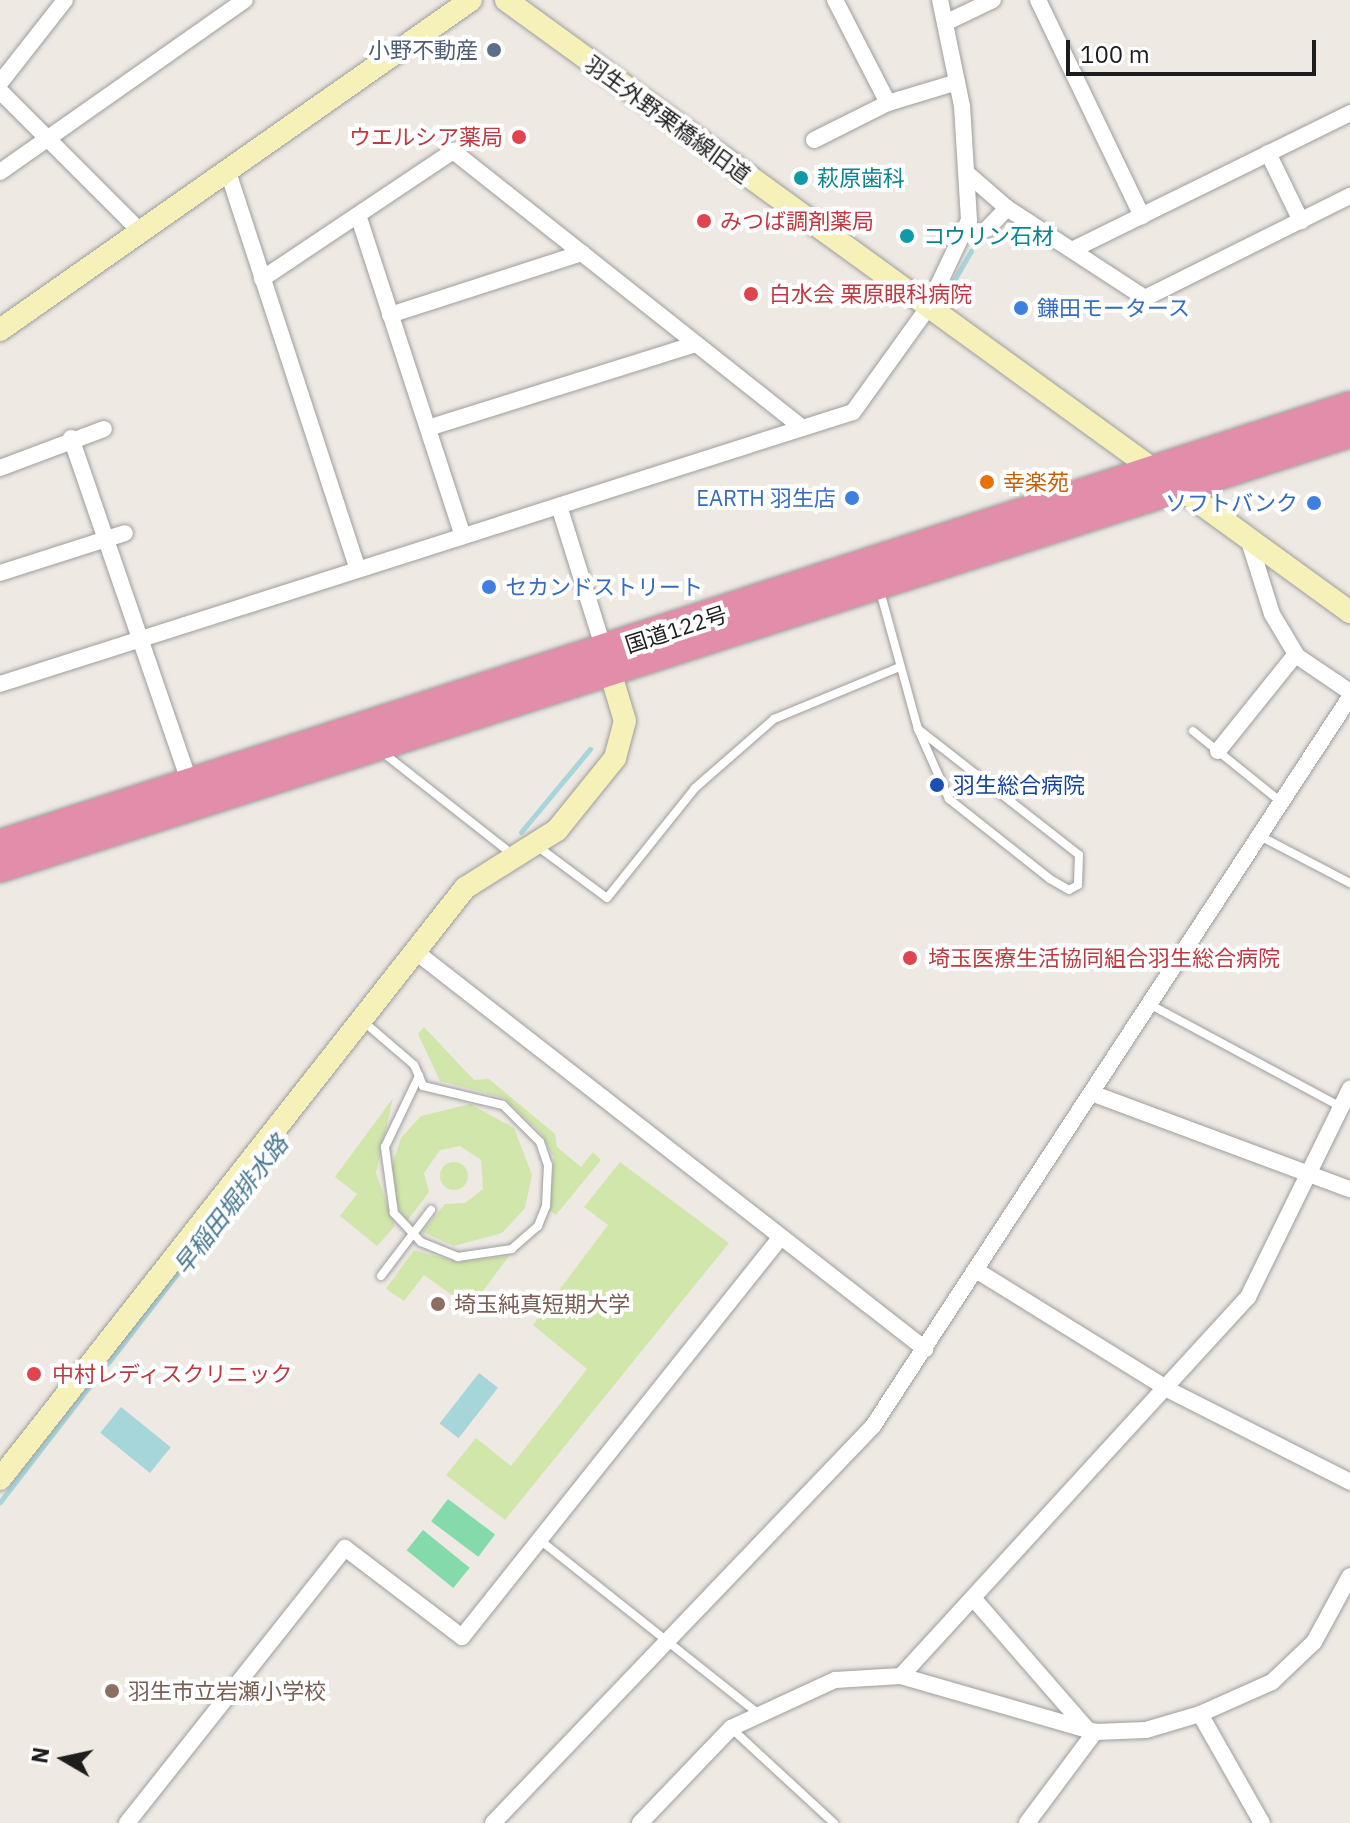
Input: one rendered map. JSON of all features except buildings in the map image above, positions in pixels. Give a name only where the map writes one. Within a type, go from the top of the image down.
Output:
[{"type":"highway","name":"国道122号","points":[[0,868],[378,748],[608,663],[1350,406]]},
{"type":"highway","name":"国道122号","points":[[0,844],[190,784],[608,663],[880,590],[1179,493],[1350,433]]},
{"type":"street","points":[[0,83],[65,0]]},
{"type":"street","points":[[0,172],[245,0]]},
{"type":"street","points":[[0,330],[471,0]]},
{"type":"street","name":"羽生外野栗橋線旧道","points":[[506,0],[1158,474],[1179,493],[1350,612]]},
{"type":"street","points":[[835,0],[888,103]]},
{"type":"street","points":[[0,684],[853,412],[927,309],[969,220],[969,175],[957,82],[940,0]]},
{"type":"street","points":[[945,23],[993,0]]},
{"type":"street","points":[[1038,0],[1142,216]]},
{"type":"street","points":[[814,140],[888,103],[957,82]]},
{"type":"street","points":[[0,91],[139,230]]},
{"type":"street","points":[[1072,250],[1350,113]]},
{"type":"street","points":[[262,279],[453,151],[802,428]]},
{"type":"street","points":[[1268,153],[1301,221]]},
{"type":"street","points":[[227,169],[358,569]]},
{"type":"street","points":[[969,175],[1007,208],[1145,298],[1350,196]]},
{"type":"street","points":[[987,229],[1007,208]]},
{"type":"street","points":[[358,215],[463,536]]},
{"type":"street","points":[[390,315],[582,253]]},
{"type":"street","points":[[428,428],[696,344]]},
{"type":"street","points":[[0,468],[71,438],[104,429]]},
{"type":"street","points":[[71,438],[145,638],[190,784]]},
{"type":"street","points":[[0,1479],[478,875],[537,846],[625,738],[608,663],[559,506]]},
{"type":"street","points":[[0,573],[125,533]]},
{"type":"street","points":[[493,1823],[665,1639],[873,1426],[979,1272],[1350,694],[1296,654],[1272,614],[1250,544]]},
{"type":"street","points":[[1218,751],[1296,654]]},
{"type":"street","points":[[416,952],[925,1349]]},
{"type":"street","points":[[901,1676],[1169,1390],[1248,1297],[1308,1168],[1350,1089]]},
{"type":"street","points":[[1094,1094],[1308,1168],[1350,1189]]},
{"type":"street","points":[[127,1823],[345,1548],[462,1637],[780,1238]]},
{"type":"street","points":[[979,1272],[1169,1390],[1350,1482]]},
{"type":"street","points":[[640,1823],[731,1728],[755,1711],[835,1680],[901,1676],[1092,1731],[1146,1730],[1200,1714],[1283,1672],[1314,1642],[1350,1576]]},
{"type":"street","points":[[973,1598],[1092,1731]]},
{"type":"street","points":[[1200,1714],[1262,1823]]},
{"type":"street","points":[[1027,1823],[1092,1731]]},
{"type":"lane","points":[[880,590],[897,668],[918,729],[949,799],[1050,879],[1069,890],[1078,885],[1079,855],[918,729]]},
{"type":"lane","points":[[537,846],[607,898],[695,788],[774,719],[897,668]]},
{"type":"lane","points":[[1193,731],[1282,802]]},
{"type":"lane","points":[[378,748],[514,856]]},
{"type":"lane","points":[[1260,836],[1350,883]]},
{"type":"lane","points":[[1151,1005],[1339,1106]]},
{"type":"lane","points":[[362,1020],[419,1076],[429,1090],[482,1099],[517,1114],[540,1142],[549,1186],[538,1226],[498,1256],[458,1257],[412,1234],[388,1198],[383,1164],[389,1130],[419,1076]]},
{"type":"lane","points":[[381,1276],[431,1210]]},
{"type":"lane","points":[[540,1540],[755,1711]]},
{"type":"lane","points":[[731,1728],[834,1823]]},
{"type":"green space","points":[[424,1027],[474,1080],[489,1079],[555,1134],[557,1147],[581,1167],[593,1152],[601,1160],[556,1215],[549,1210],[554,1158],[540,1132],[504,1098],[440,1081],[418,1034]]},
{"type":"green space","points":[[393,1098],[376,1173],[395,1226],[377,1246],[340,1216],[357,1194],[335,1177]]},
{"type":"green space","points":[[470,1104],[514,1128],[532,1175],[525,1208],[502,1233],[454,1246],[422,1232],[445,1204],[465,1203],[483,1189],[481,1160],[460,1146],[440,1150],[424,1173],[429,1192],[407,1221],[394,1200],[391,1168],[401,1138],[421,1116]]},
{"type":"green space","points":[[454,1162],[464,1166],[468,1176],[464,1186],[454,1190],[444,1186],[440,1176],[444,1166]]},
{"type":"green space","points":[[620,1162],[729,1243],[505,1520],[446,1475],[476,1438],[511,1466],[587,1369],[533,1325],[608,1225],[584,1207]]},
{"type":"green space","points":[[414,1250],[458,1262],[509,1256],[470,1308],[424,1275],[404,1301],[386,1289]]},
{"type":"green space","points":[[448,1499],[495,1535],[478,1557],[431,1521]]},
{"type":"green space","points":[[423,1530],[470,1568],[453,1588],[407,1550]]},
{"type":"water","points":[[479,1373],[498,1388],[459,1438],[440,1423]]},
{"type":"water","points":[[121,1407],[171,1447],[150,1473],[100,1433]]},
{"type":"waterway","name":"早稲田堀排水路","points":[[945,296],[971,251]]},
{"type":"waterway","name":"早稲田堀排水路","points":[[521,832],[590,749]]},
{"type":"waterway","name":"早稲田堀排水路","points":[[108,1363],[264,1161]]},
{"type":"waterway","name":"早稲田堀排水路","points":[[0,1502],[99,1374]]},
{"type":"place","name":"小野不動産","points":[[494,50]]},
{"type":"place","name":"ウエルシア薬局","points":[[519,137]]},
{"type":"place","name":"萩原歯科","points":[[801,178]]},
{"type":"place","name":"みつば調剤薬局","points":[[704,221]]},
{"type":"place","name":"コウリン石材","points":[[907,236]]},
{"type":"place","name":"白水会 栗原眼科病院","points":[[751,294]]},
{"type":"place","name":"鎌田モータース","points":[[1021,308]]},
{"type":"place","name":"幸楽苑","points":[[987,482]]},
{"type":"place","name":"EARTH 羽生店","points":[[852,498]]},
{"type":"place","name":"ソフトバンク","points":[[1314,503]]},
{"type":"place","name":"セカンドストリート","points":[[489,587]]},
{"type":"place","name":"羽生総合病院","points":[[937,785]]},
{"type":"place","name":"埼玉医療生活協同組合羽生総合病院","points":[[910,958]]},
{"type":"place","name":"埼玉純真短期大学","points":[[438,1304]]},
{"type":"place","name":"中村レディスクリニック","points":[[34,1374]]},
{"type":"place","name":"羽生市立岩瀬小学校","points":[[112,1691]]}]
